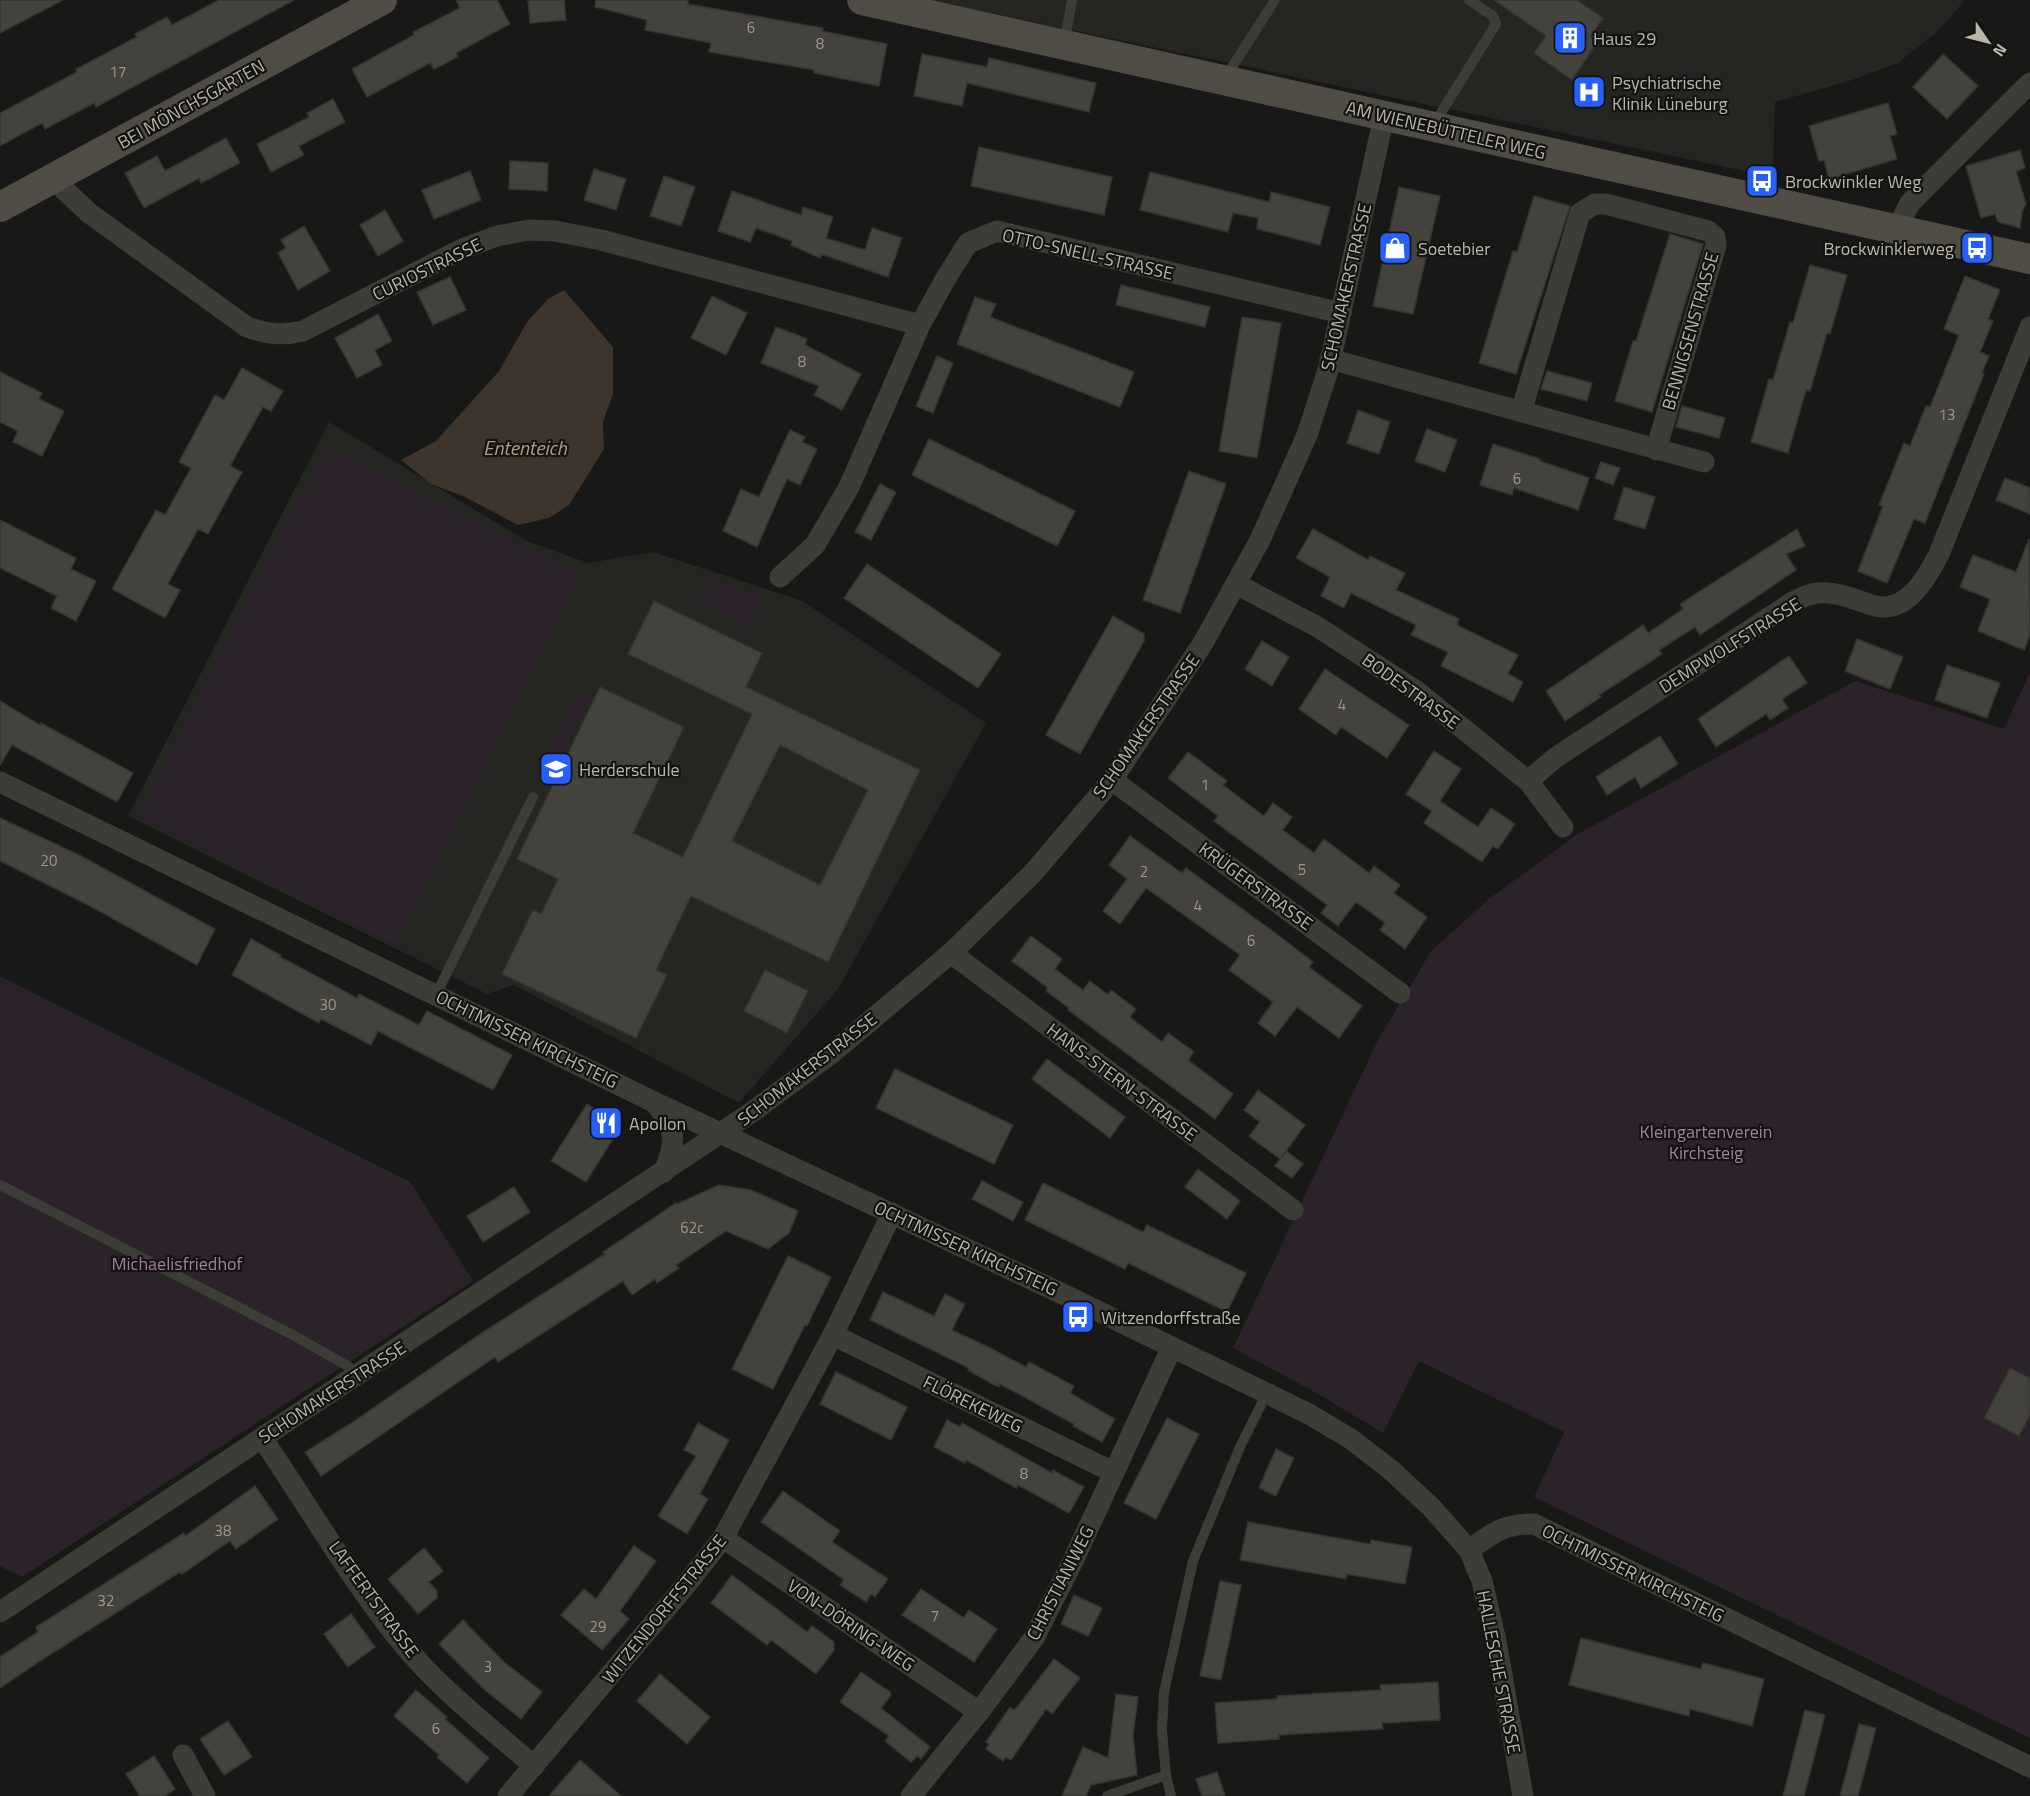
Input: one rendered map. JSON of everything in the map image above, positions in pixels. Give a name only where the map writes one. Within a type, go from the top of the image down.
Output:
[{"type":"street","name":"BEI MÖNCHSGARTEN","points":[[0,207],[382,0]]},
{"type":"street","name":"AM WIENEBÜTTELER WEG","points":[[862,0],[2030,259]]},
{"type":"street","points":[[1896,230],[1910,203],[2030,83]]},
{"type":"street","name":"SCHOMAKERSTRASSE","points":[[0,1612],[722,1133],[832,1053],[951,953],[1033,873],[1112,780],[1175,687],[1260,540],[1307,435],[1330,359],[1384,116]]},
{"type":"street","name":"CURIOSTRASSE","points":[[53,179],[90,213],[247,327],[269,334],[287,335],[303,332],[462,249],[497,236],[530,230],[555,231],[602,240],[920,325]]},
{"type":"street","name":"BENNIGSENSTRASSE","points":[[1521,411],[1580,213],[1595,204],[1606,204],[1708,231],[1714,237],[1716,245],[1656,450]]},
{"type":"street","name":"OTTO-SNELL-STRASSE","points":[[780,577],[814,545],[849,487],[920,325],[968,243],[997,231],[1341,313]]},
{"type":"street","name":"DEMPWOLFSTRASSE","points":[[1528,781],[1555,758],[1805,596],[1817,593],[1833,594],[1875,606],[1890,606],[1904,602],[1929,574],[1939,554],[2030,327]]},
{"type":"street","points":[[1330,359],[1704,462]]},
{"type":"street","name":"BODESTRASSE","points":[[1236,584],[1316,626],[1415,690],[1528,781],[1563,827]]},
{"type":"street","name":"KRÜGERSTRASSE","points":[[1112,780],[1400,993]]},
{"type":"street","name":"OCHTMISSER KIRCHSTEIG","points":[[0,782],[654,1102],[892,1213],[1307,1413],[1350,1439],[1391,1470],[1431,1507],[1469,1550],[1492,1533],[1514,1524],[1534,1524],[2030,1767]]},
{"type":"street","name":"HANS-STERN-STRASSE","points":[[951,953],[1293,1210]]},
{"type":"street","points":[[654,1102],[668,1119],[674,1136],[673,1150],[664,1172]]},
{"type":"street","name":"WITZENDORFFSTRASSE","points":[[513,1794],[723,1538],[833,1335],[892,1213]]},
{"type":"street","name":"FLÖREKEWEG","points":[[833,1335],[1113,1472]]},
{"type":"street","name":"CHRISTIANIWEG","points":[[911,1796],[979,1712],[1034,1638],[1073,1561],[1172,1347]]},
{"type":"street","name":"LAFFERTSTRASSE","points":[[262,1438],[365,1594],[399,1640],[440,1682],[534,1767]]},
{"type":"street","name":"VON-DÖRING-WEG","points":[[723,1538],[979,1712]]},
{"type":"street","name":"HALLESCHE STRASSE","points":[[1469,1550],[1482,1581],[1496,1641],[1523,1796]]},
{"type":"street","points":[[183,1755],[205,1796]]},
{"type":"lane","points":[[1064,45],[1072,0]]},
{"type":"lane","points":[[1224,80],[1275,0]]},
{"type":"lane","points":[[1432,127],[1496,24],[1493,16],[1469,0]]},
{"type":"lane","points":[[436,994],[533,798]]},
{"type":"lane","points":[[0,1185],[291,1334],[360,1373]]},
{"type":"lane","points":[[1171,1796],[1166,1775],[1162,1730],[1164,1692],[1192,1561],[1240,1447],[1267,1393]]},
{"type":"lane","points":[[1107,1796],[1166,1775]]},
{"type":"shaded area","name":"Psychiatrische Klinik Lüneburg","points":[[928,0],[1965,0],[1939,30],[1898,63],[1849,81],[1775,102],[1773,177]]},
{"type":"shaded area","name":"Herderschule","points":[[329,422],[527,541],[588,563],[653,552],[802,601],[986,723],[838,989],[739,1103],[514,985],[487,994],[128,816]]},
{"type":"green space","points":[[328,448],[581,577],[394,945],[141,816]]},
{"type":"green space","points":[[712,577],[762,599],[744,627],[701,598]]},
{"type":"green space","name":"Kleingartenverein Kirchsteig","points":[[2030,672],[2030,1738],[1534,1497],[1564,1432],[1419,1361],[1383,1433],[1318,1394],[1233,1348],[1378,1040],[1431,951],[1490,898],[1578,834],[1855,681],[2004,729]]},
{"type":"green space","points":[[575,694],[589,701],[551,780],[537,773]]},
{"type":"green space","name":"Michaelisfriedhof","points":[[0,976],[410,1182],[473,1281],[22,1577],[0,1566]]},
{"type":"water","name":"Ententeich","points":[[564,290],[613,347],[613,395],[603,421],[604,449],[569,505],[549,518],[518,525],[463,496],[431,484],[401,460],[436,441],[499,371],[527,322],[548,299]]},
{"type":"building","points":[[0,0],[63,0],[0,33]]},
{"type":"building","points":[[219,0],[294,0],[96,107],[94,103],[45,129],[42,123],[0,146],[0,113],[77,72],[76,69],[137,37],[135,34],[167,17],[172,25]]},
{"type":"building","points":[[456,0],[497,0],[510,24],[456,53],[458,57],[434,69],[430,63],[367,97],[352,69],[414,35],[413,32],[460,8]]},
{"type":"building","points":[[528,0],[564,0],[566,20],[530,23]]},
{"type":"building","points":[[596,0],[688,0],[688,4],[823,28],[822,31],[887,44],[879,86],[814,73],[814,70],[709,52],[711,43],[645,30],[647,20],[595,7]]},
{"type":"building","name":"Haus 29","points":[[1494,0],[1577,0],[1603,18],[1591,36],[1598,41],[1572,80],[1534,53],[1546,36]]},
{"type":"building","points":[[922,54],[987,67],[989,58],[1096,83],[1089,112],[967,83],[962,106],[914,96]]},
{"type":"building","points":[[1943,54],[1978,86],[1947,119],[1913,87]]},
{"type":"building","points":[[333,99],[345,122],[299,146],[304,155],[271,172],[257,144],[309,117],[307,113]]},
{"type":"building","points":[[1888,103],[1897,134],[1890,136],[1897,159],[1829,179],[1824,160],[1819,161],[1809,126]]},
{"type":"building","points":[[226,138],[240,163],[201,183],[199,178],[144,208],[125,173],[157,156],[165,171]]},
{"type":"building","points":[[979,147],[1112,177],[1104,215],[971,186]]},
{"type":"building","points":[[2020,150],[2025,168],[2016,171],[2026,204],[2022,212],[2020,228],[1998,222],[1995,214],[1981,218],[1966,166]]},
{"type":"building","points":[[510,161],[548,163],[547,191],[509,189]]},
{"type":"building","points":[[594,169],[626,179],[616,210],[584,200]]},
{"type":"building","points":[[470,171],[481,200],[434,219],[422,190]]},
{"type":"building","points":[[1150,172],[1269,202],[1271,192],[1330,207],[1320,245],[1257,229],[1258,218],[1233,213],[1228,232],[1140,210]]},
{"type":"building","points":[[664,176],[695,187],[681,226],[650,216]]},
{"type":"building","points":[[1399,187],[1440,196],[1413,314],[1373,306]]},
{"type":"building","points":[[732,191],[801,215],[803,207],[833,217],[826,238],[865,250],[872,228],[902,238],[888,277],[821,254],[820,258],[791,245],[792,241],[756,228],[750,242],[718,231]]},
{"type":"building","points":[[1534,196],[1570,206],[1516,374],[1479,363],[1513,251],[1517,252]]},
{"type":"building","points":[[385,210],[403,241],[378,256],[360,225]]},
{"type":"building","points":[[304,226],[330,271],[298,290],[278,253],[286,248],[281,240]]},
{"type":"building","points":[[1670,234],[1703,244],[1652,412],[1615,401]]},
{"type":"building","points":[[1810,265],[1847,275],[1810,391],[1806,390],[1788,453],[1751,442],[1769,379],[1773,380]]},
{"type":"building","points":[[1965,276],[2000,290],[1988,319],[1993,321],[1980,352],[1989,356],[1925,523],[1914,519],[1887,583],[1858,571],[1883,506],[1879,505],[1904,443],[1910,446],[1926,406],[1930,407],[1959,335],[1944,329]]},
{"type":"building","points":[[450,277],[466,310],[433,325],[417,292]]},
{"type":"building","points":[[1121,285],[1210,307],[1205,327],[1116,305]]},
{"type":"building","points":[[712,296],[747,313],[726,355],[691,338]]},
{"type":"building","points":[[975,297],[996,304],[990,317],[1134,372],[1120,407],[957,344]]},
{"type":"building","points":[[378,314],[392,341],[375,350],[382,365],[357,378],[335,338]]},
{"type":"building","points":[[1242,317],[1281,323],[1257,458],[1219,451]]},
{"type":"building","points":[[776,327],[807,339],[805,345],[861,374],[842,410],[814,395],[819,386],[761,363]]},
{"type":"building","points":[[937,356],[953,363],[933,413],[916,406]]},
{"type":"building","points":[[242,368],[283,391],[271,411],[263,407],[230,466],[242,472],[208,534],[198,529],[168,584],[180,590],[165,618],[112,589],[156,510],[165,515],[191,468],[179,462],[215,395],[224,400]]},
{"type":"building","points":[[1547,371],[1592,383],[1587,401],[1541,389]]},
{"type":"building","points":[[0,372],[42,393],[39,399],[64,411],[42,456],[13,442],[18,431],[0,422]]},
{"type":"building","points":[[1682,406],[1725,418],[1719,438],[1676,427]]},
{"type":"building","points":[[1358,410],[1390,422],[1379,454],[1347,443]]},
{"type":"building","points":[[1427,429],[1457,440],[1445,472],[1415,461]]},
{"type":"building","points":[[790,430],[805,437],[802,442],[817,449],[800,485],[787,479],[757,547],[723,531],[741,489],[759,497]]},
{"type":"building","points":[[929,439],[1075,511],[1057,546],[912,475]]},
{"type":"building","points":[[1493,444],[1589,478],[1578,510],[1514,488],[1512,495],[1480,485]]},
{"type":"building","points":[[1601,462],[1620,468],[1613,485],[1595,478]]},
{"type":"building","points":[[1189,471],[1226,484],[1180,613],[1143,600]]},
{"type":"building","points":[[2005,478],[2030,488],[2030,514],[1996,500]]},
{"type":"building","points":[[880,484],[896,492],[871,540],[855,532]]},
{"type":"building","points":[[1624,487],[1655,497],[1645,529],[1614,519]]},
{"type":"building","points":[[0,520],[76,558],[71,569],[96,581],[76,621],[51,608],[57,596],[0,568]]},
{"type":"building","points":[[1313,529],[1368,560],[1370,556],[1405,573],[1396,590],[1459,619],[1457,625],[1518,655],[1508,674],[1523,682],[1513,702],[1441,666],[1448,652],[1411,635],[1416,625],[1351,593],[1344,608],[1321,596],[1330,577],[1296,558]]},
{"type":"building","points":[[1797,529],[1805,546],[1786,554],[1796,570],[1700,635],[1695,627],[1659,650],[1662,654],[1599,695],[1601,697],[1565,721],[1546,691],[1643,625],[1648,633],[1683,609],[1680,604]]},
{"type":"building","points":[[2029,539],[2030,634],[2024,650],[1978,631],[1990,599],[1960,587],[1973,555],[2016,572]]},
{"type":"building","points":[[867,564],[1001,654],[978,688],[844,598]]},
{"type":"building","points":[[654,601],[762,653],[746,687],[920,770],[828,962],[691,896],[656,970],[667,975],[636,1038],[502,974],[533,910],[541,914],[558,879],[517,859],[600,687],[684,727],[633,833],[683,857],[752,714],[628,654]],"holes":[[[780,745],[868,790],[820,885],[732,841]]]},
{"type":"building","points":[[1113,616],[1144,634],[1144,641],[1080,754],[1046,735]]},
{"type":"building","points":[[1857,639],[1903,657],[1890,689],[1845,671]]},
{"type":"building","points":[[1262,641],[1289,657],[1272,686],[1245,669]]},
{"type":"building","points":[[1789,656],[1807,683],[1782,699],[1788,708],[1770,720],[1766,714],[1716,747],[1698,719]]},
{"type":"building","points":[[1947,665],[2000,683],[1987,718],[1935,700]]},
{"type":"building","points":[[1325,669],[1409,725],[1387,758],[1341,727],[1336,735],[1299,709]]},
{"type":"building","points":[[0,701],[40,725],[41,723],[133,773],[117,802],[12,745],[0,765]]},
{"type":"building","points":[[1660,736],[1678,764],[1641,788],[1635,777],[1607,795],[1596,777]]},
{"type":"building","points":[[1434,751],[1461,769],[1440,801],[1478,827],[1491,808],[1515,824],[1498,849],[1493,846],[1482,862],[1424,823],[1432,811],[1406,794]]},
{"type":"building","points":[[1188,752],[1227,781],[1223,785],[1264,816],[1273,803],[1292,817],[1283,830],[1314,853],[1324,839],[1369,873],[1374,866],[1400,885],[1394,893],[1427,917],[1405,949],[1380,930],[1385,923],[1356,902],[1338,926],[1321,913],[1327,905],[1214,821],[1218,816],[1168,778]]},
{"type":"building","points":[[0,818],[79,855],[215,929],[197,965],[90,906],[0,861]]},
{"type":"building","points":[[1130,836],[1182,873],[1186,868],[1278,935],[1313,962],[1309,967],[1362,1006],[1339,1038],[1297,1007],[1275,1036],[1258,1023],[1273,1002],[1229,970],[1240,955],[1146,888],[1120,924],[1103,911],[1127,879],[1109,865]]},
{"type":"building","points":[[1031,936],[1062,959],[1055,969],[1083,990],[1090,981],[1108,995],[1111,990],[1136,1009],[1130,1017],[1162,1042],[1168,1033],[1194,1052],[1188,1060],[1233,1094],[1215,1119],[1068,1010],[1069,1008],[1046,991],[1048,988],[1012,961]]},
{"type":"building","points":[[251,939],[357,998],[359,994],[419,1025],[427,1011],[512,1055],[493,1090],[378,1031],[371,1045],[321,1019],[319,1023],[232,975]]},
{"type":"building","points":[[765,970],[808,991],[787,1033],[744,1011]]},
{"type":"building","points":[[1047,1059],[1125,1117],[1110,1138],[1032,1079]]},
{"type":"building","points":[[895,1069],[1013,1125],[994,1164],[876,1108]]},
{"type":"building","points":[[1258,1090],[1305,1125],[1286,1151],[1303,1164],[1292,1178],[1275,1166],[1280,1159],[1249,1136],[1260,1122],[1244,1110]]},
{"type":"building","points":[[587,1104],[621,1126],[586,1182],[551,1161]]},
{"type":"building","points":[[1198,1169],[1240,1201],[1227,1219],[1185,1187]]},
{"type":"building","points":[[982,1181],[1023,1202],[1013,1221],[972,1199]]},
{"type":"building","points":[[1043,1183],[1143,1232],[1147,1225],[1246,1273],[1227,1312],[1128,1263],[1125,1269],[1025,1220]]},
{"type":"building","points":[[719,1185],[751,1190],[798,1211],[789,1233],[768,1249],[726,1231],[676,1265],[679,1268],[657,1283],[655,1279],[632,1295],[623,1281],[498,1362],[495,1357],[321,1476],[305,1452],[350,1424],[480,1334],[605,1254],[603,1252],[676,1203]]},
{"type":"building","points":[[514,1187],[530,1212],[483,1242],[467,1216]]},
{"type":"building","points":[[788,1256],[831,1277],[773,1389],[732,1369]]},
{"type":"building","points":[[883,1292],[934,1316],[945,1294],[965,1304],[952,1330],[1026,1367],[1029,1362],[1074,1386],[1070,1393],[1115,1419],[1102,1442],[1073,1426],[1074,1424],[1000,1384],[999,1387],[968,1370],[969,1368],[870,1320]]},
{"type":"building","points":[[2010,1368],[2030,1378],[2030,1415],[2019,1436],[1984,1418]]},
{"type":"building","points":[[836,1372],[907,1407],[891,1440],[820,1404]]},
{"type":"building","points":[[1167,1418],[1199,1434],[1156,1519],[1124,1503]]},
{"type":"building","points":[[947,1420],[960,1427],[962,1423],[1052,1473],[1053,1470],[1084,1487],[1069,1513],[1018,1485],[1016,1488],[966,1460],[965,1463],[934,1447]]},
{"type":"building","points":[[698,1423],[729,1440],[700,1494],[708,1499],[687,1534],[658,1516],[696,1456],[684,1450]]},
{"type":"building","points":[[1276,1449],[1294,1458],[1276,1496],[1259,1488]]},
{"type":"building","points":[[255,1486],[278,1519],[236,1549],[230,1541],[182,1574],[180,1572],[0,1688],[0,1657],[38,1632],[36,1627],[184,1533],[185,1536]]},
{"type":"building","points":[[783,1491],[840,1531],[832,1542],[888,1579],[875,1597],[871,1594],[866,1602],[840,1585],[844,1580],[761,1522]]},
{"type":"building","points":[[1248,1522],[1370,1544],[1371,1540],[1412,1547],[1405,1584],[1347,1574],[1346,1579],[1240,1560]]},
{"type":"building","points":[[634,1546],[656,1561],[620,1611],[629,1619],[602,1650],[561,1615],[584,1589],[596,1599]]},
{"type":"building","points":[[424,1548],[443,1571],[429,1582],[437,1591],[437,1598],[418,1614],[388,1579]]},
{"type":"building","points":[[732,1575],[807,1632],[812,1626],[834,1642],[834,1650],[816,1674],[771,1640],[767,1645],[711,1603]]},
{"type":"building","points":[[1220,1581],[1241,1585],[1221,1680],[1200,1676]]},
{"type":"building","points":[[921,1589],[964,1618],[969,1610],[997,1629],[974,1662],[902,1615]]},
{"type":"building","points":[[1074,1595],[1102,1608],[1088,1636],[1061,1624]]},
{"type":"building","points":[[351,1614],[375,1647],[348,1667],[324,1634]]},
{"type":"building","points":[[463,1620],[504,1662],[542,1692],[521,1719],[485,1690],[439,1644]]},
{"type":"building","points":[[1581,1638],[1701,1669],[1703,1663],[1764,1679],[1752,1726],[1690,1709],[1689,1716],[1569,1685]]},
{"type":"building","points":[[1054,1659],[1080,1678],[1052,1714],[1046,1709],[1011,1760],[1006,1757],[1003,1761],[986,1749],[989,1744],[986,1742],[1010,1707],[1014,1710],[1018,1706]]},
{"type":"building","points":[[861,1672],[890,1692],[891,1695],[881,1708],[930,1747],[921,1759],[917,1756],[911,1762],[885,1741],[889,1736],[840,1702]]},
{"type":"building","points":[[660,1674],[710,1717],[687,1744],[637,1701]]},
{"type":"building","points":[[1438,1682],[1440,1720],[1382,1723],[1383,1729],[1279,1735],[1279,1739],[1218,1743],[1215,1703],[1277,1699],[1277,1696],[1381,1690],[1380,1685]]},
{"type":"building","points":[[416,1690],[489,1758],[467,1783],[394,1716]]},
{"type":"building","points":[[1116,1694],[1138,1697],[1133,1735],[1137,1775],[1091,1785],[1086,1796],[1062,1796],[1083,1747],[1108,1758]]},
{"type":"building","points":[[1805,1710],[1825,1715],[1804,1796],[1783,1796]]},
{"type":"building","points":[[228,1721],[252,1757],[224,1775],[200,1739]]},
{"type":"building","points":[[1859,1724],[1876,1728],[1858,1796],[1840,1796]]},
{"type":"building","points":[[154,1756],[175,1789],[165,1796],[140,1796],[126,1774]]},
{"type":"building","points":[[580,1760],[621,1796],[549,1796]]},
{"type":"building","points":[[1217,1772],[1225,1796],[1202,1796],[1196,1779]]},
{"type":"place","name":"Haus 29","points":[[1570,38]]},
{"type":"place","name":"Psychiatrische Klinik Lüneburg","points":[[1589,92]]},
{"type":"place","name":"Brockwinkler Weg","points":[[1762,181]]},
{"type":"place","name":"Soetebier","points":[[1395,248]]},
{"type":"place","name":"Brockwinklerweg","points":[[1977,248]]},
{"type":"place","name":"Herderschule","points":[[556,769]]},
{"type":"place","name":"Apollon","points":[[606,1123]]},
{"type":"place","name":"Witzendorffstraße","points":[[1078,1317]]}]
